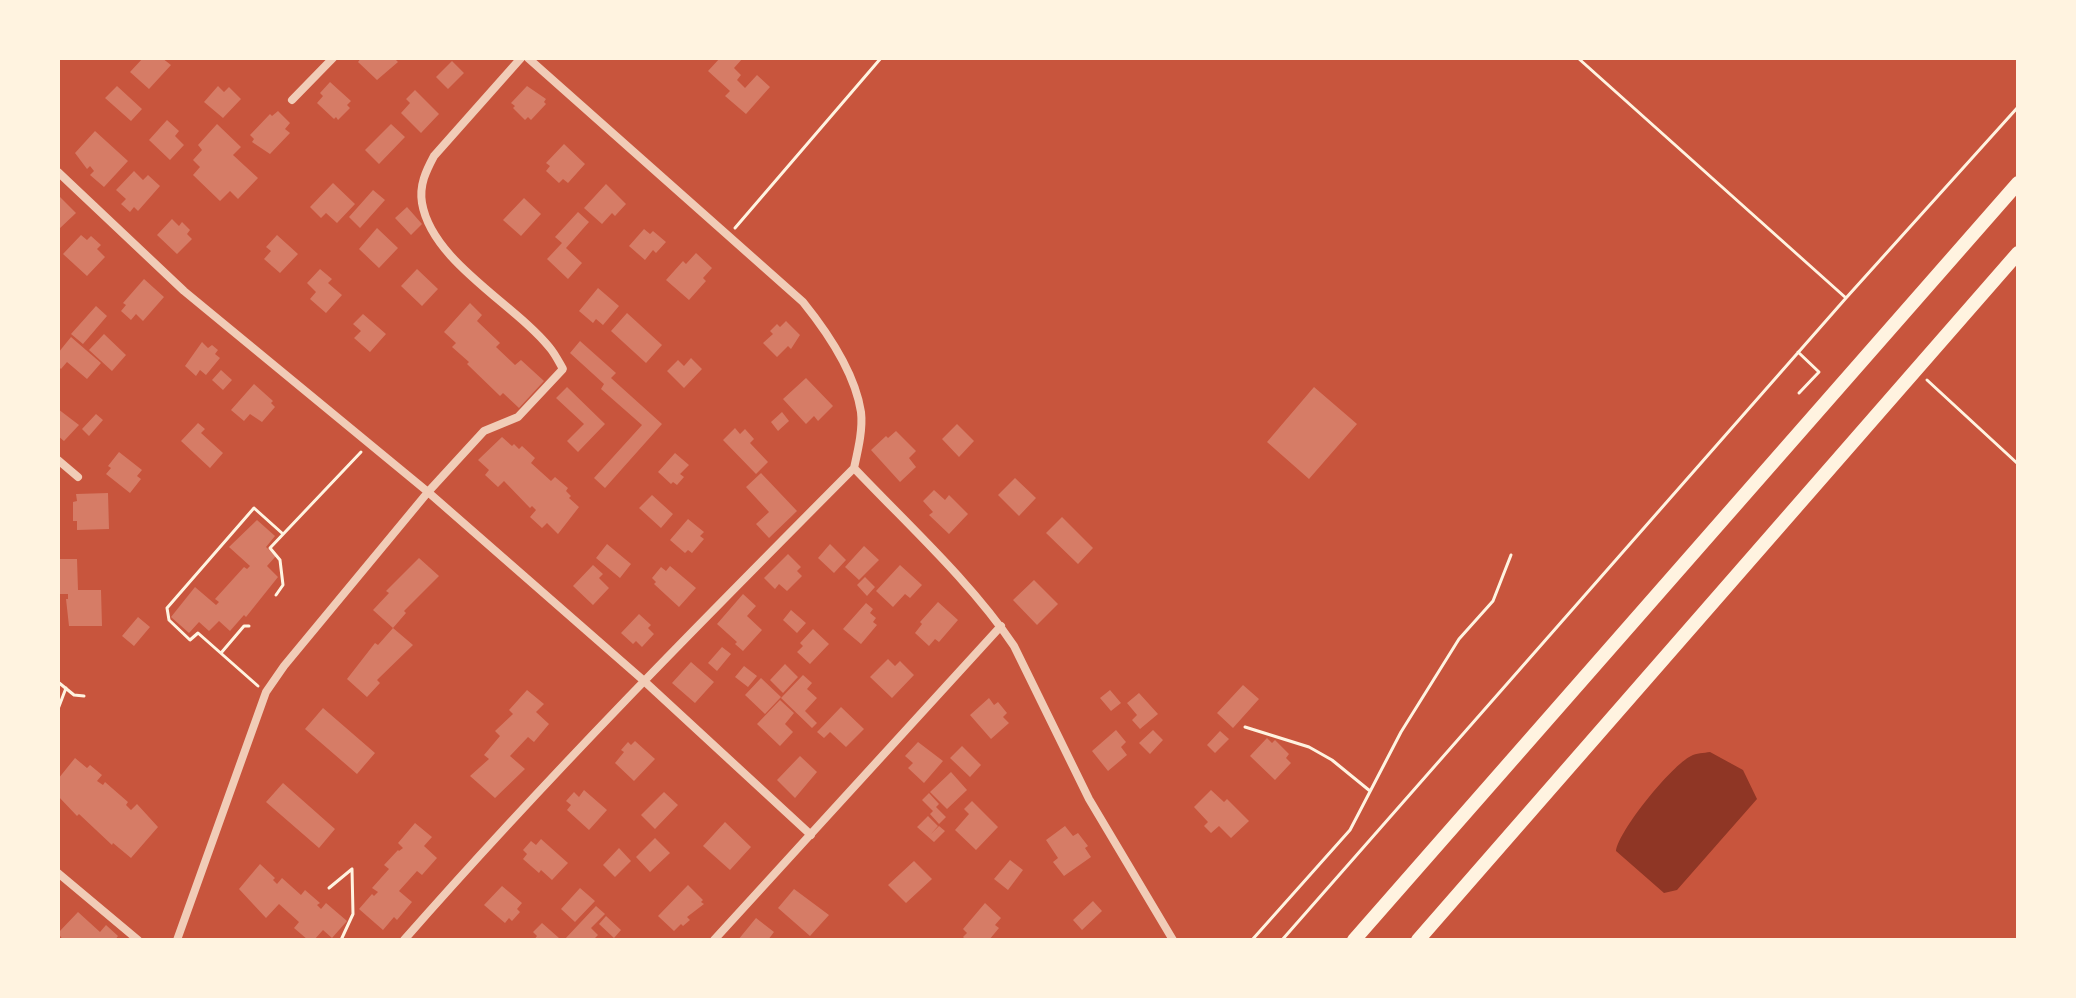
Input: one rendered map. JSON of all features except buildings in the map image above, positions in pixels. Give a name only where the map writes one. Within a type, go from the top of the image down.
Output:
[{"type":"highway","points":[[1354,940],[2018,183]]},
{"type":"highway","points":[[1418,940],[2018,253]]},
{"type":"street","points":[[292,100],[333,58]]},
{"type":"street","points":[[177,940],[266,692],[428,492],[484,431],[518,417],[563,369],[551,349],[477,282],[447,249],[432,227],[421,201],[425,172],[434,156],[521,58]]},
{"type":"street","points":[[404,940],[499,831],[643,680],[854,468],[861,415],[855,391],[819,322],[803,302],[528,58]]},
{"type":"street","points":[[58,172],[184,291],[428,492],[643,680],[811,835]]},
{"type":"street","points":[[58,460],[78,477]]},
{"type":"street","points":[[854,468],[1001,626],[1014,646],[1089,799],[1173,940]]},
{"type":"street","points":[[714,940],[1001,626]]},
{"type":"street","points":[[58,873],[138,940]]},
{"type":"path","points":[[728,236],[881,58]]},
{"type":"path","points":[[1578,58],[1846,298]]},
{"type":"path","points":[[1282,940],[1798,352],[2018,107]]},
{"type":"path","points":[[1798,352],[1819,372],[1799,393]]},
{"type":"path","points":[[1915,369],[2018,464]]},
{"type":"path","points":[[276,595],[283,585],[280,560],[270,548],[369,443]]},
{"type":"path","points":[[266,692],[198,633],[190,640],[169,620],[167,608],[254,508],[283,534]]},
{"type":"path","points":[[1252,940],[1350,830],[1401,732],[1459,639],[1493,601],[1511,555]]},
{"type":"path","points":[[221,653],[244,626],[249,626]]},
{"type":"path","points":[[58,682],[74,695],[84,696]]},
{"type":"path","points":[[58,709],[66,688]]},
{"type":"path","points":[[1245,727],[1309,747],[1332,760],[1370,791]]},
{"type":"path","points":[[329,888],[352,869],[353,914],[341,940]]},
{"type":"shaded area","points":[[1710,752],[1743,770],[1757,799],[1677,890],[1664,893],[1616,851],[1619,841],[1636,814],[1682,762],[1691,756]]}]
